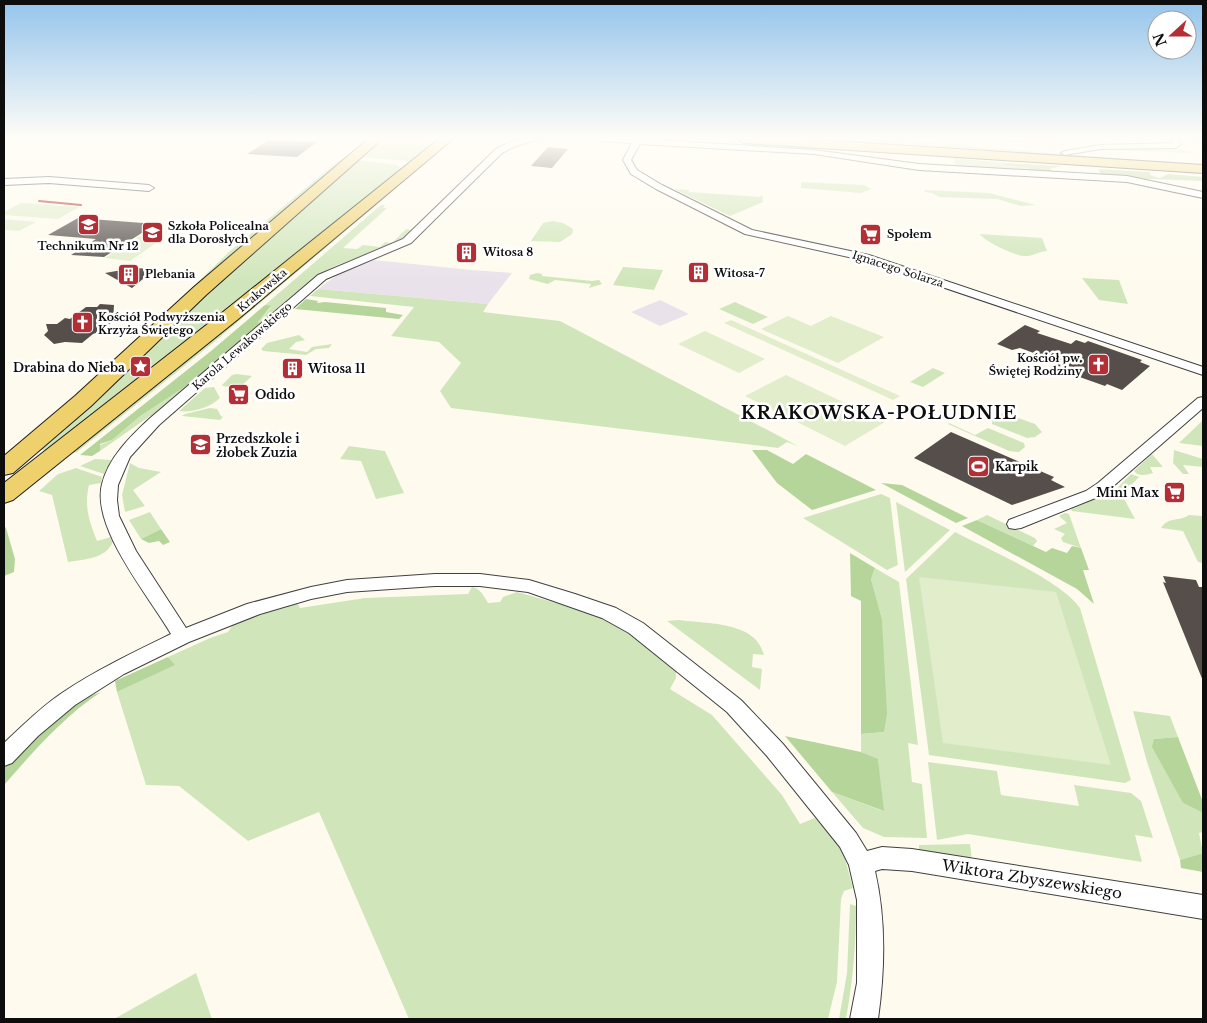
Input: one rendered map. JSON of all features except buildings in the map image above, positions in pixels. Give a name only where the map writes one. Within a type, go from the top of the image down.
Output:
[{"type":"main road","points":[[4,468],[68,414],[200,291],[321,187]]},
{"type":"main road","name":"Krakowska","points":[[4,495],[230,316],[388,187]]},
{"type":"street","points":[[133,187],[149,188]]},
{"type":"street","name":"Karola Lewakowskiego","points":[[182,637],[113,521],[108,498],[110,485],[121,459],[154,422],[322,277],[407,241],[462,187]]},
{"type":"street","name":"Ignacego Solarza","points":[[659,187],[749,232],[865,257],[1203,371]]},
{"type":"street","points":[[1166,187],[1203,195]]},
{"type":"street","points":[[1016,524],[1098,490],[1203,401]]},
{"type":"street","points":[[4,757],[31,730],[68,699],[117,668],[182,637],[254,609],[311,592],[347,586],[435,580],[480,580],[529,586],[570,598],[609,613],[636,628],[734,706],[775,750],[848,840],[861,863],[869,900],[870,983],[864,1019]]},
{"type":"street","name":"Wiktora Zbyszewskiego","points":[[861,863],[882,858],[912,860],[1203,907]]},
{"type":"shaded area","points":[[374,260],[512,273],[488,304],[318,289],[340,273]]},
{"type":"shaded area","points":[[660,300],[689,314],[660,326],[631,312]]},
{"type":"green space","points":[[307,187],[315,187],[172,311],[167,312],[230,251]]},
{"type":"green space","points":[[328,187],[381,187],[49,451],[37,449],[222,279]]},
{"type":"green space","points":[[867,187],[871,189],[861,193],[801,188]]},
{"type":"green space","points":[[674,189],[689,190],[689,192],[760,197],[762,195],[763,202],[730,216]]},
{"type":"green space","points":[[924,190],[989,193],[1036,205],[1021,206],[997,199],[939,197]]},
{"type":"green space","points":[[21,203],[79,207],[58,219],[4,215],[4,212]]},
{"type":"green space","points":[[370,205],[376,205],[213,343],[77,452],[66,454]]},
{"type":"green space","points":[[381,205],[385,205],[383,208],[387,208],[343,248],[357,249],[363,245],[380,247],[385,242],[392,243],[406,229],[411,230],[411,232],[402,239],[381,249],[327,270],[301,288],[261,324],[258,322],[271,307],[265,305]]},
{"type":"green space","points":[[4,219],[36,222],[19,231],[4,230]]},
{"type":"green space","points":[[553,221],[563,223],[573,229],[572,234],[560,242],[531,241],[543,223]]},
{"type":"green space","points":[[980,234],[1042,238],[1047,251],[1027,256],[1019,255],[993,244]]},
{"type":"green space","points":[[139,236],[163,238],[130,261],[105,258]]},
{"type":"green space","points":[[623,267],[663,270],[654,290],[613,285]]},
{"type":"green space","points":[[542,274],[542,276],[599,280],[602,284],[589,288],[591,284],[555,280],[548,284],[529,279],[530,275]]},
{"type":"green space","points":[[1082,278],[1119,280],[1128,304],[1099,300]]},
{"type":"green space","points":[[318,289],[488,304],[483,312],[560,321],[798,446],[787,442],[778,448],[451,408],[440,391],[461,363],[439,342],[391,336],[414,307],[310,296]]},
{"type":"green space","points":[[306,299],[318,301],[317,303],[325,302],[386,308],[386,312],[403,315],[399,319],[295,309]]},
{"type":"green space","points":[[735,302],[768,317],[753,324],[719,309]]},
{"type":"green space","points":[[265,305],[271,306],[258,322],[261,324],[192,382],[139,417],[112,440],[100,444],[100,451],[92,456],[80,455],[211,351]]},
{"type":"green space","points":[[788,316],[811,326],[831,316],[884,337],[838,363],[761,329]]},
{"type":"green space","points":[[731,320],[900,396],[893,400],[724,323]]},
{"type":"green space","points":[[705,331],[765,359],[739,373],[678,344]]},
{"type":"green space","points":[[299,335],[305,340],[296,342],[289,349],[307,352],[312,347],[332,344],[329,348],[316,349],[306,355],[263,351],[261,349],[267,343]]},
{"type":"green space","points":[[933,368],[945,373],[923,387],[910,382]]},
{"type":"green space","points":[[232,375],[252,376],[239,388],[222,385]]},
{"type":"green space","points":[[786,375],[885,422],[845,446],[745,396]]},
{"type":"green space","points":[[192,382],[154,416],[150,416],[100,451],[100,445],[112,440],[139,417]]},
{"type":"green space","points":[[214,387],[220,398],[216,401],[206,407],[195,410],[179,411],[205,388]]},
{"type":"green space","points":[[210,408],[217,409],[223,417],[220,420],[182,416],[185,414]]},
{"type":"green space","points":[[1004,413],[1035,424],[1042,432],[1035,437],[1027,438],[992,424],[992,419],[998,414]]},
{"type":"green space","points":[[1203,420],[1203,446],[1179,443]]},
{"type":"green space","points":[[949,423],[975,435],[988,428],[1024,443],[1025,447],[1019,452],[1009,451]]},
{"type":"green space","points":[[349,446],[385,451],[404,493],[376,499],[361,461],[340,459]]},
{"type":"green space","points":[[752,450],[767,450],[793,464],[806,454],[876,490],[812,510],[777,483]]},
{"type":"green space","points":[[1174,450],[1203,459],[1203,467],[1183,465],[1189,474],[1183,474],[1173,463]]},
{"type":"green space","points":[[1152,454],[1163,467],[1150,467],[1153,473],[1140,475],[1136,473],[1134,471]]},
{"type":"green space","points":[[95,459],[112,460],[104,474],[80,466]]},
{"type":"green space","points":[[130,463],[139,468],[161,472],[133,490],[145,506],[125,512],[122,495]]},
{"type":"green space","points":[[76,468],[102,477],[101,483],[89,485],[88,513],[97,541],[111,537],[113,542],[110,548],[100,555],[68,562],[52,495],[39,491],[58,474]]},
{"type":"green space","points":[[1131,474],[1139,477],[1122,495],[1135,519],[1072,511],[1071,509],[1117,488]]},
{"type":"green space","points":[[881,483],[902,485],[968,518],[956,523]]},
{"type":"green space","points":[[881,494],[890,498],[898,565],[887,570],[803,518]]},
{"type":"green space","points":[[896,502],[950,530],[905,572]]},
{"type":"green space","points":[[150,512],[161,529],[141,539],[129,520]]},
{"type":"green space","points":[[1065,513],[1069,514],[1081,548],[1063,542],[1061,538],[1065,534],[1054,529],[1067,523],[1059,516]]},
{"type":"green space","points":[[987,515],[1035,538],[1037,541],[1033,546],[977,520]]},
{"type":"green space","points":[[1189,515],[1202,516],[1203,518],[1203,563],[1198,562],[1183,531],[1161,528],[1171,520]]},
{"type":"green space","points":[[977,520],[1046,552],[1052,548],[1067,553],[1072,546],[1081,548],[1089,570],[1083,570],[1094,604],[1077,589],[962,526]]},
{"type":"green space","points":[[4,526],[15,559],[14,572],[4,576]]},
{"type":"green space","points":[[161,529],[170,542],[163,545],[159,541],[149,543],[141,539]]},
{"type":"green space","points":[[955,532],[1041,576],[1070,597],[1080,608],[1131,780],[1125,783],[929,755],[906,579]]},
{"type":"green space","points":[[850,553],[875,568],[871,579],[882,619],[887,714],[884,732],[861,734],[861,601],[851,596]]},
{"type":"green space","points":[[875,568],[899,582],[918,745],[908,743],[912,782],[922,784],[927,838],[884,837],[863,828],[832,792],[883,811],[878,760],[861,752],[861,734],[884,732],[882,619],[871,579]]},
{"type":"green space","points":[[919,577],[1056,592],[1111,765],[943,743]]},
{"type":"green space","points":[[472,587],[480,591],[488,603],[500,602],[503,597],[517,592],[592,613],[633,636],[676,669],[676,678],[670,689],[712,715],[782,795],[800,824],[815,818],[842,848],[853,888],[844,891],[841,899],[837,982],[828,1019],[409,1019],[319,812],[248,841],[179,786],[146,785],[117,692],[174,665],[168,657],[228,632],[234,623],[297,602],[300,608],[365,598],[468,594]]},
{"type":"green space","points":[[679,620],[729,626],[751,636],[759,644],[764,655],[753,654],[752,667],[762,669],[760,690],[667,621]]},
{"type":"green space","points":[[168,657],[175,665],[117,692],[115,681]]},
{"type":"green space","points":[[101,692],[62,723],[4,785],[4,768],[10,761],[77,701]]},
{"type":"green space","points":[[1133,711],[1170,716],[1178,737],[1154,739],[1183,803],[1203,813],[1203,832],[1199,833],[1203,853],[1180,860],[1147,762]]},
{"type":"green space","points":[[785,736],[861,752],[878,759],[884,811],[832,792]]},
{"type":"green space","points":[[1178,737],[1203,802],[1203,813],[1183,803],[1152,747],[1154,739]]},
{"type":"green space","points":[[928,762],[997,771],[1001,795],[1079,806],[1074,785],[1131,793],[1141,801],[1153,838],[1135,835],[1142,862],[968,834],[937,840]]},
{"type":"green space","points":[[970,844],[972,860],[919,851],[919,845]]},
{"type":"green space","points":[[1203,853],[1203,872],[1181,868],[1180,860]]},
{"type":"green space","points":[[850,904],[856,906],[854,962],[846,1019],[839,1019],[847,973]]},
{"type":"green space","points":[[196,973],[212,1019],[114,1019]]},
{"type":"railway","points":[[39,201],[81,205]]},
{"type":"place","name":"Technikum Nr 12","points":[[88,225]]},
{"type":"place","name":"Szkoła Policealna dla Dorosłych","points":[[152,232]]},
{"type":"place","name":"Społem","points":[[871,234]]},
{"type":"place","name":"Witosa 8","points":[[467,252]]},
{"type":"place","name":"Witosa-7","points":[[698,273]]},
{"type":"place","name":"Plebania","points":[[129,274]]},
{"type":"place","name":"Kościół Podwyższenia Krzyża Świętego","points":[[82,323]]},
{"type":"place","name":"Kościół pw. Świętej Rodziny","points":[[1098,364]]},
{"type":"place","name":"Drabina do Nieba","points":[[141,367]]},
{"type":"place","name":"Witosa 11","points":[[292,368]]},
{"type":"place","name":"Odido","points":[[239,394]]},
{"type":"place","name":"Przedszkole i żłobek Zuzia","points":[[200,445]]},
{"type":"place","name":"Karpik","points":[[979,466]]},
{"type":"place","name":"Mini Max","points":[[1175,492]]},
{"type":"district","name":"KRAKOWSKA-POŁUDNIE","points":[[879,413]]}]
